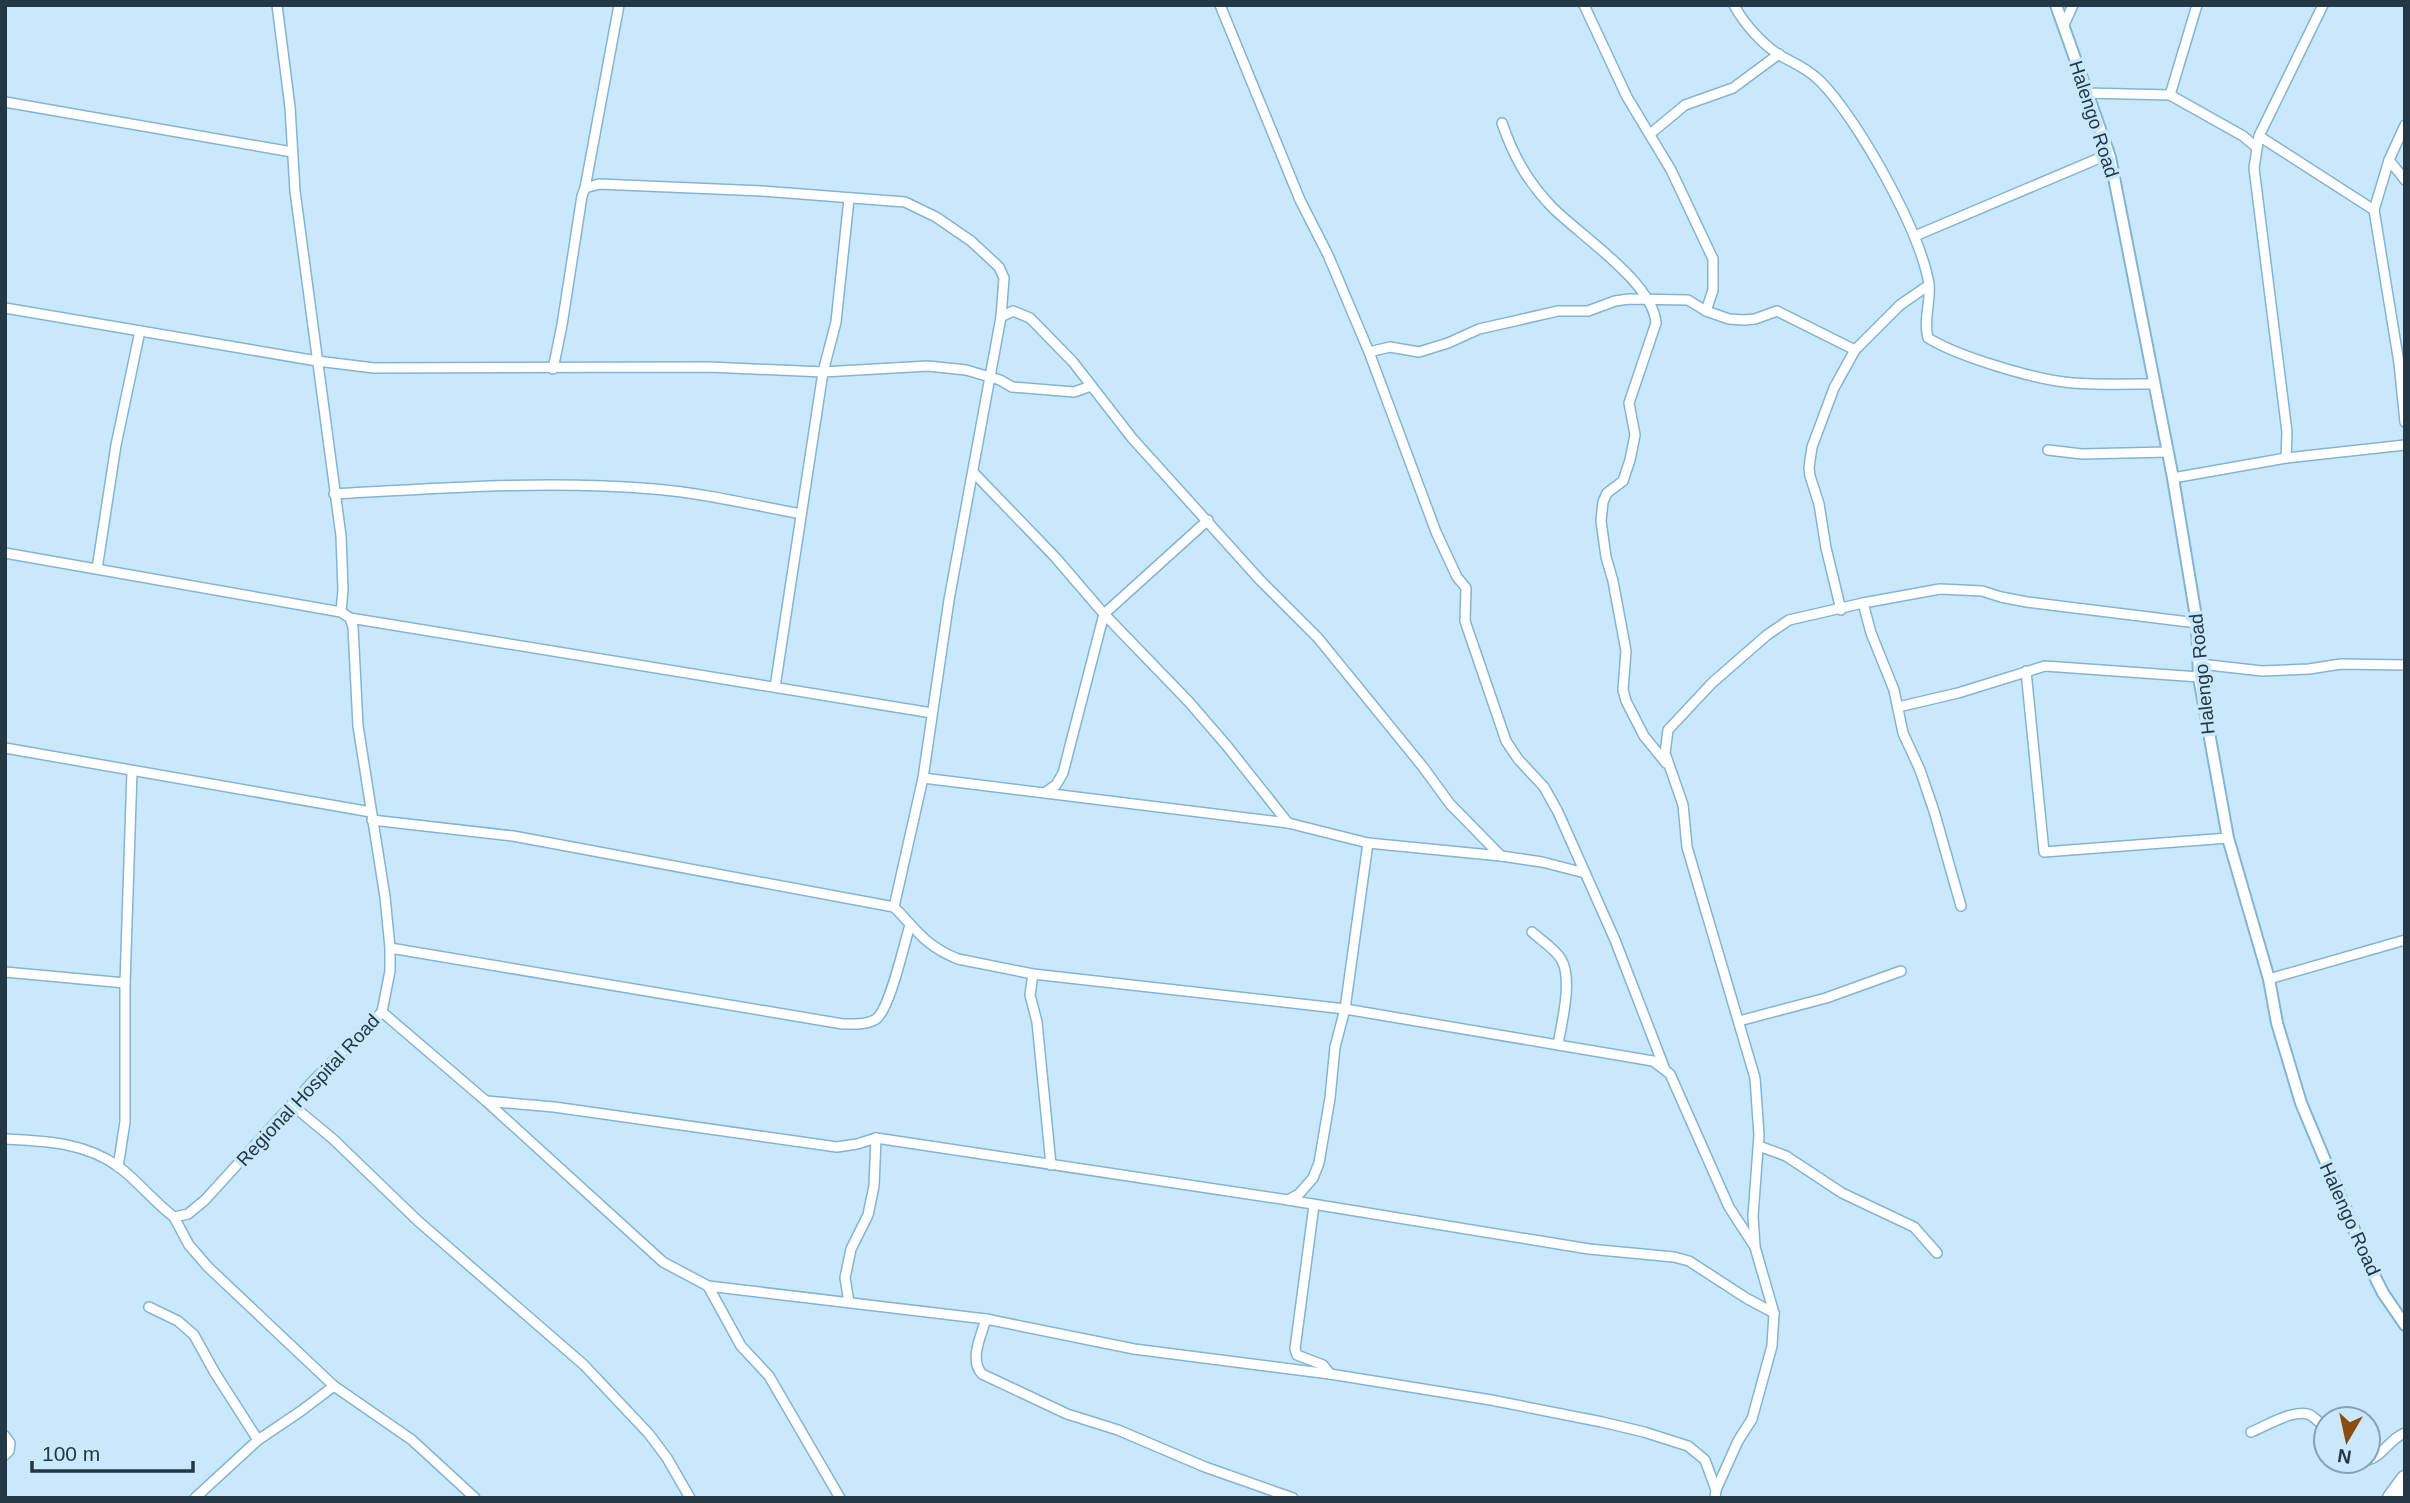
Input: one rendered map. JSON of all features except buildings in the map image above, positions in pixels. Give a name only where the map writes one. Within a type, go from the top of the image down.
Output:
[{"type":"highway","points":[[2391,1498],[2405,1479]]},
{"type":"street","points":[[277,5],[290,107],[292,152],[343,564],[341,612]]},
{"type":"street","points":[[553,369],[582,196],[619,5]]},
{"type":"street","points":[[1220,5],[1300,200],[1328,255],[1369,352],[1436,532],[1457,577],[1466,588],[1465,621],[1506,741],[1518,759],[1544,787],[1558,812],[1615,940],[1664,1067],[1670,1074],[1729,1207],[1755,1247]]},
{"type":"street","points":[[1584,5],[1628,97],[1671,170],[1713,259],[1713,290],[1706,312]]},
{"type":"street","points":[[1734,5],[1742,20],[1779,54],[1802,66],[1822,83],[1862,136],[1915,236],[1929,285],[1926,332],[1928,338],[1944,346],[2048,380],[2154,384]]},
{"type":"street","name":"Halengo Road","points":[[2056,5],[2085,93],[2109,154],[2173,478],[2197,623],[2199,677],[2228,838],[2301,1103],[2368,1263],[2383,1293],[2405,1325]]},
{"type":"street","points":[[2064,25],[2073,5]]},
{"type":"street","points":[[2170,95],[2197,5]]},
{"type":"street","points":[[2286,458],[2287,432],[2254,168],[2259,136],[2323,5]]},
{"type":"street","points":[[1650,134],[1685,105],[1733,88],[1779,54]]},
{"type":"street","points":[[2085,93],[2170,95],[2244,136],[2256,147]]},
{"type":"street","points":[[5,102],[292,152]]},
{"type":"street","points":[[1502,123],[1513,153],[1530,181],[1551,206],[1631,278],[1656,313],[1656,323],[1629,404],[1635,435],[1630,460],[1623,481],[1607,493],[1602,502],[1601,521],[1626,651],[1623,690],[1626,701],[1652,748],[1667,764]]},
{"type":"street","points":[[2404,126],[2389,160],[2374,210],[2399,363],[2405,422]]},
{"type":"street","points":[[2259,136],[2374,210]]},
{"type":"street","points":[[1915,236],[2109,154]]},
{"type":"street","points":[[2389,160],[2405,180]]},
{"type":"street","points":[[585,188],[598,184],[624,183],[905,202],[936,217],[971,241],[999,267],[1004,278],[1001,317],[923,778],[894,907]]},
{"type":"street","points":[[775,687],[823,372],[836,322],[849,199]]},
{"type":"street","points":[[1841,610],[1819,504],[1811,482],[1809,467],[1812,447],[1834,388],[1855,350],[1900,305],[1929,285]]},
{"type":"street","points":[[1369,352],[1390,347],[1419,352],[1479,329],[1558,311],[1588,311],[1615,301],[1688,300],[1706,312],[1729,319],[1755,320],[1777,311],[1855,350]]},
{"type":"street","points":[[5,309],[374,368],[709,367],[823,372],[928,366],[965,370],[1013,387],[1074,392],[1091,386]]},
{"type":"street","points":[[1001,317],[1013,311],[1030,318],[1073,362],[1132,438],[1260,580],[1318,638],[1450,804],[1501,856]]},
{"type":"street","points":[[97,569],[116,445],[140,331]]},
{"type":"street","points":[[2173,478],[2286,458],[2405,445]]},
{"type":"street","points":[[2048,450],[2082,454],[2167,452]]},
{"type":"street","points":[[973,472],[1189,702],[1288,823]]},
{"type":"street","points":[[334,494],[483,485],[622,487],[656,489],[801,514]]},
{"type":"street","points":[[1046,792],[1056,785],[1063,773],[1104,614],[1208,520]]},
{"type":"street","points":[[5,552],[341,612],[350,618],[932,713]]},
{"type":"street","points":[[1715,1494],[1738,1441],[1752,1419],[1772,1346],[1774,1313],[1755,1247],[1753,1216],[1759,1146],[1755,1078],[1687,847],[1683,804],[1667,764],[1665,743],[1668,730],[1686,708],[1748,650],[1789,620],[1863,603],[1890,600],[1915,592],[1963,589],[1982,591],[2027,602],[2197,623]]},
{"type":"street","points":[[1863,603],[1898,707],[1903,733],[1931,801],[1961,906]]},
{"type":"street","name":"Regional Hospital Road","points":[[174,1217],[188,1214],[205,1200],[382,1012],[390,971],[390,948],[385,897],[358,726],[353,627],[350,618]]},
{"type":"street","points":[[2200,664],[2262,671],[2349,664],[2405,665]]},
{"type":"street","points":[[1898,707],[1958,693],[2026,671],[2055,666],[2199,677]]},
{"type":"street","points":[[2026,671],[2043,852],[2228,838]]},
{"type":"street","points":[[5,748],[371,816],[513,836],[894,907],[931,946],[958,959],[1033,974],[1345,1009],[1653,1061],[1664,1067]]},
{"type":"street","points":[[118,1167],[125,1122],[125,983],[132,771]]},
{"type":"street","points":[[923,778],[1288,823],[1368,843],[1501,856],[1542,862],[1584,873]]},
{"type":"street","points":[[1288,1200],[1299,1194],[1313,1178],[1318,1163],[1330,1098],[1335,1047],[1345,1009],[1368,843]]},
{"type":"street","points":[[390,948],[856,1024],[870,1022],[884,1011],[910,926]]},
{"type":"street","points":[[1532,932],[1561,958],[1566,970],[1567,981],[1558,1044]]},
{"type":"street","points":[[2269,979],[2405,940]]},
{"type":"street","points":[[1739,1021],[1825,998],[1900,971]]},
{"type":"street","points":[[5,972],[125,983]]},
{"type":"street","points":[[1033,974],[1030,995],[1037,1022],[1051,1165]]},
{"type":"street","points":[[382,1012],[486,1101],[663,1262],[709,1286],[986,1319],[1135,1349],[1331,1374],[1491,1400],[1644,1432],[1688,1446],[1704,1460],[1715,1494]]},
{"type":"street","points":[[486,1101],[554,1107],[837,1147],[876,1138],[1288,1200],[1589,1249],[1682,1259],[1704,1269],[1746,1298],[1774,1313]]},
{"type":"street","points":[[292,1105],[418,1221],[584,1365],[649,1434],[667,1458],[690,1498]]},
{"type":"street","points":[[849,1302],[845,1279],[850,1249],[868,1215],[874,1186],[876,1138]]},
{"type":"street","points":[[5,1139],[65,1143],[86,1149],[118,1167],[156,1204],[174,1217],[189,1245],[208,1267],[334,1385],[412,1440],[475,1498]]},
{"type":"street","points":[[1759,1146],[1786,1156],[1842,1193],[1914,1227],[1927,1238],[1937,1253]]},
{"type":"street","points":[[1314,1205],[1295,1349],[1297,1355],[1323,1365],[1331,1374]]},
{"type":"street","points":[[709,1286],[741,1346],[769,1376],[840,1498]]},
{"type":"street","points":[[149,1307],[178,1321],[194,1335],[258,1440]]},
{"type":"street","points":[[986,1319],[975,1358],[976,1368],[982,1374],[1067,1414],[1118,1430],[1288,1497]]},
{"type":"street","points":[[195,1498],[258,1440],[334,1385]]},
{"type":"street","points":[[2251,1432],[2288,1417],[2302,1414],[2312,1417]]},
{"type":"street","points":[[2382,1451],[2405,1433]]},
{"type":"street","points":[[5,1436],[10,1443],[9,1451],[5,1455]]}]
